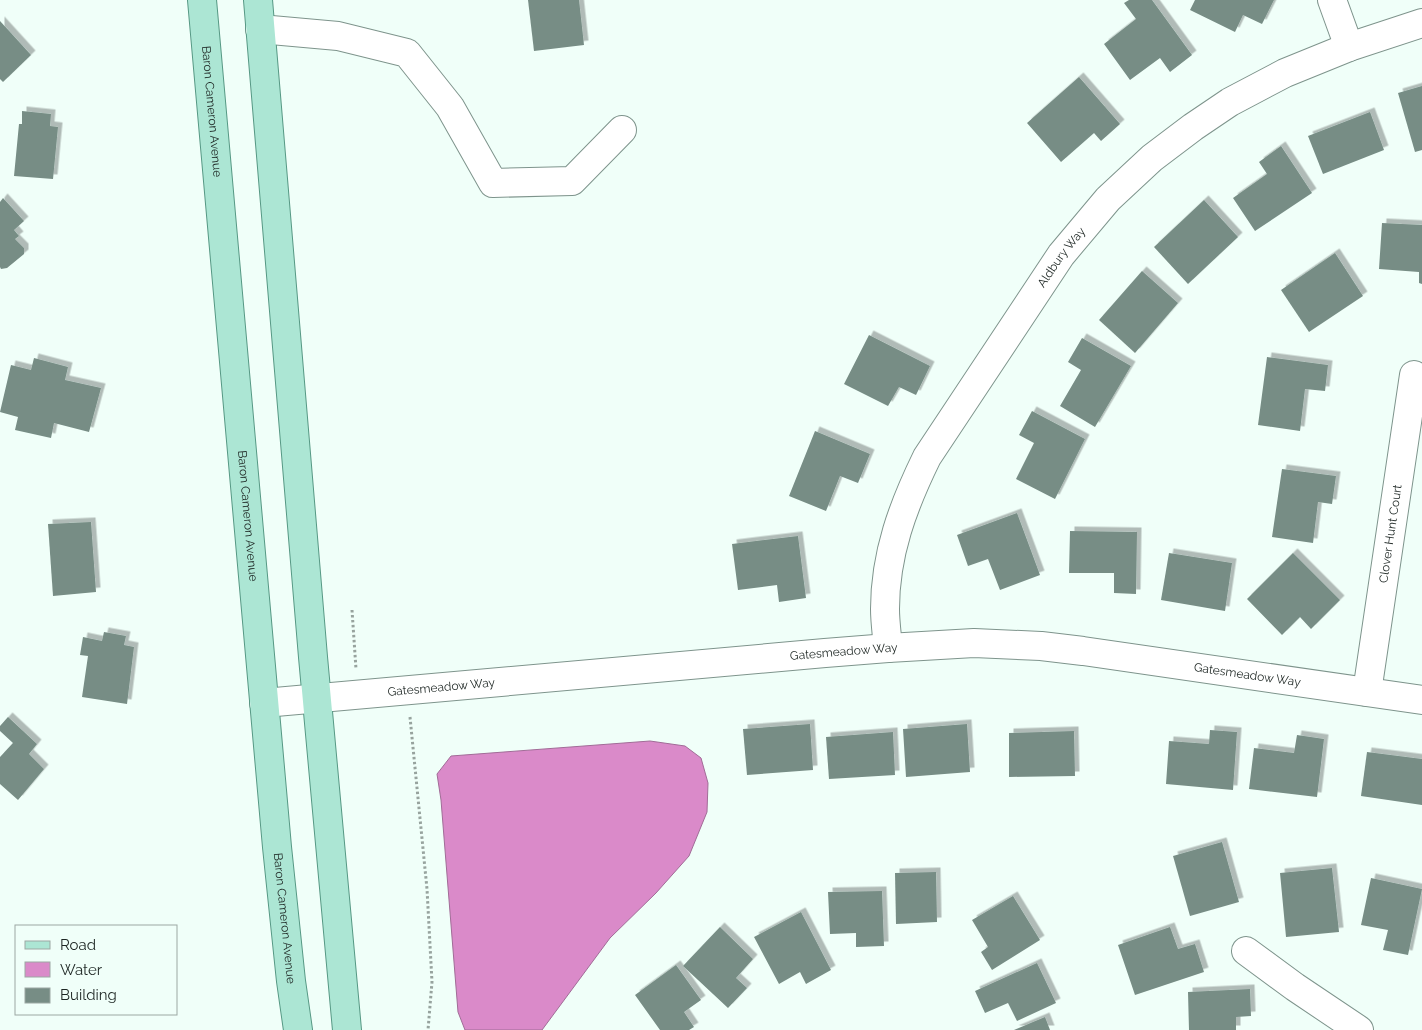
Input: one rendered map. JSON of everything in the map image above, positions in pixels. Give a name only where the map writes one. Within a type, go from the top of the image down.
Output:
[{"type":"main road","name":"Baron Cameron Avenue","points":[[202,0],[264,703],[285,924],[298,1030]]},
{"type":"main road","points":[[258,0],[347,1030]]},
{"type":"street","points":[[1332,0],[1349,46]]},
{"type":"street","name":"Aldbury Way","points":[[888,648],[885,609],[888,566],[898,523],[912,488],[927,457],[1061,255],[1108,200],[1152,158],[1230,102],[1284,73],[1349,46],[1422,22]]},
{"type":"street","points":[[260,29],[338,36],[407,53],[450,107],[493,183],[572,181],[622,130]]},
{"type":"street","name":"Clover Hunt Court","points":[[1367,692],[1414,375]]},
{"type":"street","name":"Gatesmeadow Way","points":[[264,703],[825,652],[974,644],[1041,646],[1093,652],[1422,700]]},
{"type":"street","points":[[1246,951],[1359,1030]]},
{"type":"path","points":[[352,610],[358,694]]},
{"type":"path","points":[[402,718],[410,717],[427,889],[432,982],[428,1030]]},
{"type":"water","points":[[650,741],[685,746],[701,758],[708,783],[707,812],[689,856],[656,893],[610,938],[542,1030],[465,1030],[458,1012],[441,800],[437,774],[451,756]]},
{"type":"building","points":[[528,0],[579,0],[584,45],[534,51]]},
{"type":"building","points":[[1129,0],[1152,0],[1192,55],[1170,72],[1160,58],[1130,80],[1104,44],[1136,19],[1124,3]]},
{"type":"building","points":[[1195,0],[1274,0],[1262,24],[1243,15],[1235,32],[1190,10]]},
{"type":"building","points":[[0,21],[31,55],[3,82],[0,79]]},
{"type":"building","points":[[1079,77],[1120,124],[1101,141],[1094,133],[1061,162],[1027,123]]},
{"type":"building","points":[[1422,86],[1422,150],[1415,152],[1398,93]]},
{"type":"building","points":[[22,111],[51,114],[50,126],[58,127],[53,179],[14,176],[19,124],[22,124]]},
{"type":"building","points":[[1370,112],[1384,150],[1323,174],[1308,136]]},
{"type":"building","points":[[1281,146],[1312,193],[1255,231],[1233,198],[1267,174],[1259,162]]},
{"type":"building","points":[[3,198],[24,221],[14,230],[19,236],[15,239],[24,248],[24,254],[7,268],[1,269],[0,202]]},
{"type":"building","points":[[1204,200],[1238,237],[1188,284],[1154,247]]},
{"type":"building","points":[[1382,223],[1422,225],[1422,284],[1419,283],[1419,272],[1379,269]]},
{"type":"building","points":[[1335,253],[1363,296],[1309,332],[1281,290]]},
{"type":"building","points":[[1142,271],[1178,303],[1135,353],[1099,320]]},
{"type":"building","points":[[869,335],[930,366],[916,395],[899,387],[888,406],[844,384]]},
{"type":"building","points":[[1082,338],[1131,366],[1095,427],[1060,406],[1081,370],[1068,362]]},
{"type":"building","points":[[1267,357],[1328,365],[1325,391],[1305,389],[1300,431],[1258,425]]},
{"type":"building","points":[[34,358],[68,367],[65,380],[101,388],[89,432],[54,423],[51,438],[15,430],[18,417],[0,412],[11,365],[31,370]]},
{"type":"building","points":[[1032,411],[1085,439],[1055,499],[1016,479],[1034,443],[1019,435]]},
{"type":"building","points":[[815,431],[870,454],[858,483],[840,476],[826,511],[789,496]]},
{"type":"building","points":[[1282,469],[1336,476],[1332,504],[1318,502],[1313,543],[1272,537]]},
{"type":"building","points":[[1017,513],[1040,575],[1000,590],[988,559],[968,566],[957,535]]},
{"type":"building","points":[[91,522],[96,592],[53,596],[48,524]]},
{"type":"building","points":[[1070,531],[1137,532],[1136,594],[1114,593],[1114,573],[1069,573]]},
{"type":"building","points":[[798,536],[806,598],[779,602],[777,585],[738,590],[732,544]]},
{"type":"building","points":[[1169,553],[1232,563],[1225,611],[1161,600]]},
{"type":"building","points":[[1293,553],[1340,600],[1311,629],[1300,617],[1282,635],[1247,599]]},
{"type":"building","points":[[104,632],[126,636],[124,645],[134,647],[127,704],[82,697],[88,656],[80,655],[83,637],[102,641]]},
{"type":"building","points":[[8,717],[37,744],[29,754],[44,769],[18,800],[0,784],[0,757],[13,743],[0,731],[0,726]]},
{"type":"building","points":[[810,724],[813,770],[747,775],[743,729]]},
{"type":"building","points":[[967,724],[970,772],[906,777],[903,729]]},
{"type":"building","points":[[1210,730],[1237,732],[1233,790],[1166,784],[1169,741],[1209,744]]},
{"type":"building","points":[[1074,731],[1075,776],[1009,777],[1009,733]]},
{"type":"building","points":[[893,732],[895,775],[829,779],[826,737]]},
{"type":"building","points":[[1297,735],[1324,739],[1317,797],[1249,789],[1254,748],[1294,753]]},
{"type":"building","points":[[1367,752],[1422,759],[1422,805],[1361,796]]},
{"type":"building","points":[[1222,842],[1239,902],[1190,916],[1173,856]]},
{"type":"building","points":[[1332,868],[1339,932],[1286,937],[1280,873]]},
{"type":"building","points":[[936,872],[937,922],[896,924],[895,873]]},
{"type":"building","points":[[1371,878],[1422,889],[1408,955],[1383,950],[1388,930],[1361,925]]},
{"type":"building","points":[[882,891],[884,946],[856,947],[856,933],[830,934],[828,892]]},
{"type":"building","points":[[1013,896],[1040,940],[992,970],[981,952],[988,947],[972,920]]},
{"type":"building","points":[[801,912],[831,970],[806,984],[800,972],[779,984],[754,937]]},
{"type":"building","points":[[720,927],[753,959],[736,978],[747,988],[728,1008],[683,966]]},
{"type":"building","points":[[1170,927],[1178,949],[1195,944],[1204,972],[1135,995],[1118,945]]},
{"type":"building","points":[[1037,963],[1056,1003],[1017,1021],[1008,1003],[985,1013],[975,991]]},
{"type":"building","points":[[676,965],[701,1000],[684,1012],[694,1027],[689,1030],[660,1030],[635,995]]},
{"type":"building","points":[[1250,989],[1251,1016],[1236,1017],[1236,1030],[1189,1030],[1188,992]]},
{"type":"building","points":[[1045,1017],[1050,1030],[1014,1030]]}]
